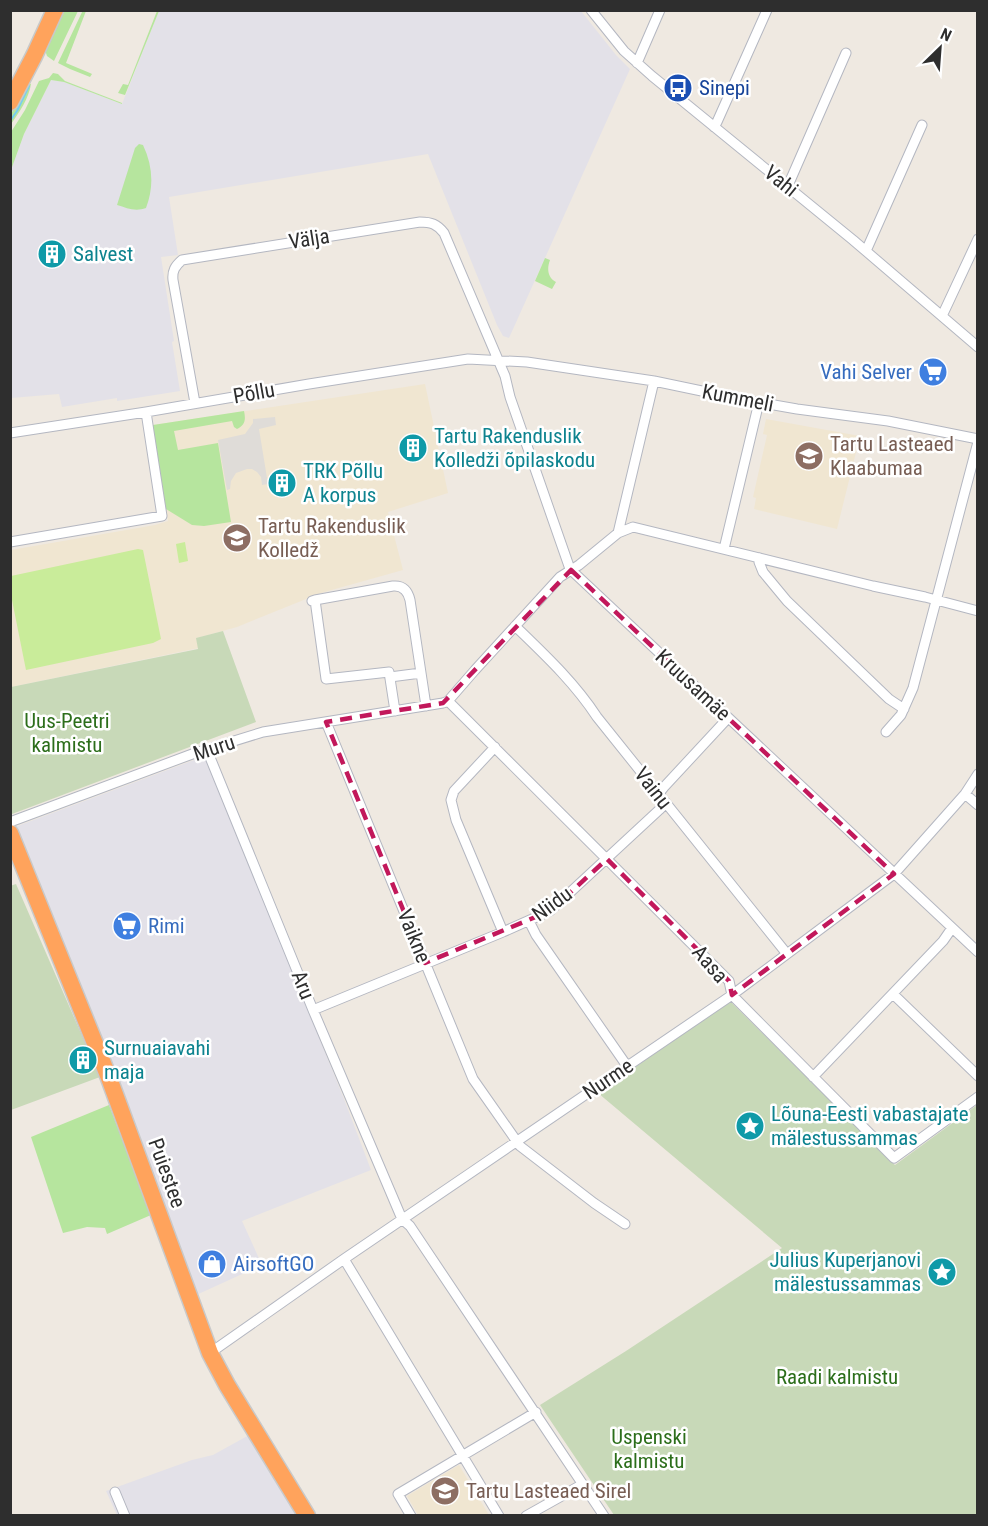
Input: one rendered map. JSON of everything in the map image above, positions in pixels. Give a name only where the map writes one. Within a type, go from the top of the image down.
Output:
[{"type":"highway","points":[[10,85],[45,10]]},
{"type":"highway","points":[[10,102],[56,10]]},
{"type":"highway","name":"Puiestee","points":[[10,833],[19,868],[109,1078],[210,1353],[227,1385],[307,1515]]},
{"type":"street","name":"Vahi","points":[[591,10],[624,51],[637,63],[866,250],[978,347]]},
{"type":"street","points":[[637,63],[660,10]]},
{"type":"street","points":[[714,127],[767,10]]},
{"type":"street","points":[[786,185],[790,181],[846,53]]},
{"type":"street","points":[[866,250],[921,125]]},
{"type":"street","name":"Välja","points":[[195,403],[173,280],[172,272],[177,264],[182,260],[420,222],[439,225],[444,232],[498,360]]},
{"type":"street","points":[[942,315],[978,239]]},
{"type":"street","name":"Põllu","points":[[10,433],[468,359],[498,360]]},
{"type":"street","name":"Kummeli","points":[[498,360],[527,362],[654,381],[797,409],[888,421],[978,440]]},
{"type":"street","name":"Kruusamäe","points":[[498,360],[570,569],[978,952]]},
{"type":"street","points":[[618,533],[654,381]]},
{"type":"street","points":[[724,549],[759,402]]},
{"type":"street","points":[[10,542],[162,516],[146,412]]},
{"type":"street","points":[[886,732],[901,715],[913,688],[978,440]]},
{"type":"street","points":[[448,700],[561,577],[618,533],[633,527],[978,611]]},
{"type":"street","points":[[760,558],[759,562],[763,572],[787,601],[889,699],[904,709]]},
{"type":"street","points":[[395,711],[389,672],[326,679],[313,601],[399,585],[402,587],[408,593],[410,600],[426,706]]},
{"type":"street","name":"Vainu","points":[[515,626],[563,672],[585,698],[597,717],[787,954]]},
{"type":"street","points":[[390,677],[421,673]]},
{"type":"street","name":"Muru","points":[[10,822],[262,732],[426,706],[448,700]]},
{"type":"street","name":"Aasa","points":[[448,700],[729,981],[732,995],[894,1158],[978,1097]]},
{"type":"street","name":"Niidu","points":[[314,1010],[529,921],[550,910],[663,806],[660,792],[728,718]]},
{"type":"street","name":"Vaikne","points":[[326,722],[473,1079],[520,1146],[625,1224]]},
{"type":"street","points":[[495,747],[454,791],[451,800],[456,820],[503,932]]},
{"type":"street","name":"Aru","points":[[207,750],[402,1219],[410,1226],[604,1515]]},
{"type":"street","name":"Nurme","points":[[210,1353],[402,1219],[732,995],[894,874],[965,794],[978,774]]},
{"type":"street","points":[[965,794],[978,805]]},
{"type":"street","points":[[529,921],[536,935],[627,1066]]},
{"type":"street","points":[[813,1077],[943,941],[952,928]]},
{"type":"street","points":[[893,994],[978,1076]]},
{"type":"street","points":[[344,1259],[499,1515]]},
{"type":"street","points":[[411,1515],[398,1494],[536,1412]]},
{"type":"street","points":[[526,1515],[583,1484]]},
{"type":"street","points":[[114,1492],[125,1515]]},
{"type":"highlighted area","points":[[571,570],[894,874],[732,995],[729,981],[607,859],[550,911],[425,963],[326,722],[443,703]]},
{"type":"shaded area","points":[[159,11],[581,11],[630,69],[509,338],[503,336],[497,325],[428,154],[169,197],[178,255],[161,257],[180,391],[62,407],[59,394],[11,398],[11,170],[24,134],[51,80],[64,82],[122,104]]},
{"type":"shaded area","name":"Tartu Rakenduslik Kolledž","points":[[425,384],[448,493],[388,512],[403,570],[321,593],[237,627],[197,638],[199,648],[11,687],[11,550],[168,521],[153,425]]},
{"type":"shaded area","points":[[275,417],[276,425],[259,429],[268,484],[262,485],[261,477],[257,472],[247,469],[236,473],[231,481],[230,489],[227,490],[218,440],[245,434],[253,423],[253,419]]},
{"type":"shaded area","name":"Tartu Lasteaed Klaabumaa","points":[[766,419],[860,436],[837,529],[754,509],[756,498],[753,497],[767,435],[763,434]]},
{"type":"shaded area","points":[[205,756],[371,1170],[242,1221],[262,1265],[194,1296],[15,827]]},
{"type":"shaded area","points":[[251,1434],[300,1515],[117,1515],[106,1491],[192,1460],[213,1455]]},
{"type":"shaded area","name":"Tartu Lasteaed Sirel","points":[[459,1465],[489,1515],[418,1515],[407,1496]]},
{"type":"green space","points":[[83,10],[86,11],[66,63],[92,74],[90,77],[58,63]]},
{"type":"green space","points":[[60,11],[78,11],[54,61],[47,56],[44,47]]},
{"type":"green space","points":[[157,11],[159,11],[125,95],[118,93],[123,84],[128,85]]},
{"type":"green space","points":[[53,73],[58,74],[65,81],[122,104],[64,82],[51,80],[24,134],[11,170],[11,132],[39,81],[49,78]]},
{"type":"green space","points":[[27,83],[31,84],[28,95],[11,124],[11,114]]},
{"type":"green space","points":[[139,144],[143,145],[149,161],[151,184],[146,208],[135,210],[117,205],[135,148]]},
{"type":"green space","points":[[545,258],[550,260],[548,272],[556,282],[552,289],[535,281]]},
{"type":"green space","points":[[244,411],[244,422],[237,429],[232,421],[174,431],[178,450],[218,443],[231,522],[204,526],[192,525],[166,509],[153,425]]},
{"type":"green space","points":[[185,542],[188,561],[179,563],[176,544]]},
{"type":"green space","points":[[138,549],[143,550],[161,639],[153,643],[26,670],[11,595],[11,576]]},
{"type":"green space","name":"Uus-Peetri kalmistu","points":[[223,631],[256,722],[12,814],[10,810],[11,687],[198,649],[196,638]]},
{"type":"green space","points":[[16,884],[100,1077],[11,1110],[10,886]]},
{"type":"green space","name":"Raadi kalmistu","points":[[730,1001],[895,1165],[977,1105],[977,1515],[614,1515],[540,1405],[782,1248],[598,1093]]},
{"type":"green space","points":[[109,1105],[151,1215],[107,1234],[105,1228],[87,1227],[63,1233],[31,1137]]},
{"type":"waterway","points":[[10,121],[29,86]]},
{"type":"place","name":"Sinepi","points":[[678,88]]},
{"type":"place","name":"Salvest","points":[[52,254]]},
{"type":"place","name":"Vahi Selver","points":[[933,372]]},
{"type":"place","name":"Tartu Rakenduslik Kolledži õpilaskodu","points":[[413,448]]},
{"type":"place","name":"Tartu Lasteaed Klaabumaa","points":[[809,456]]},
{"type":"place","name":"TRK Põllu A korpus","points":[[282,483]]},
{"type":"place","name":"Tartu Rakenduslik Kolledž","points":[[237,538]]},
{"type":"place","name":"Rimi","points":[[127,926]]},
{"type":"place","name":"Surnuaiavahi maja","points":[[83,1060]]},
{"type":"place","name":"Lõuna-Eesti vabastajate mälestussammas","points":[[750,1126]]},
{"type":"place","name":"AirsoftGO","points":[[212,1264]]},
{"type":"place","name":"Julius Kuperjanovi mälestussammas","points":[[942,1272]]},
{"type":"place","name":"Tartu Lasteaed Sirel","points":[[445,1491]]},
{"type":"park label","name":"Uspenski kalmistu","points":[[649,1449]]}]
